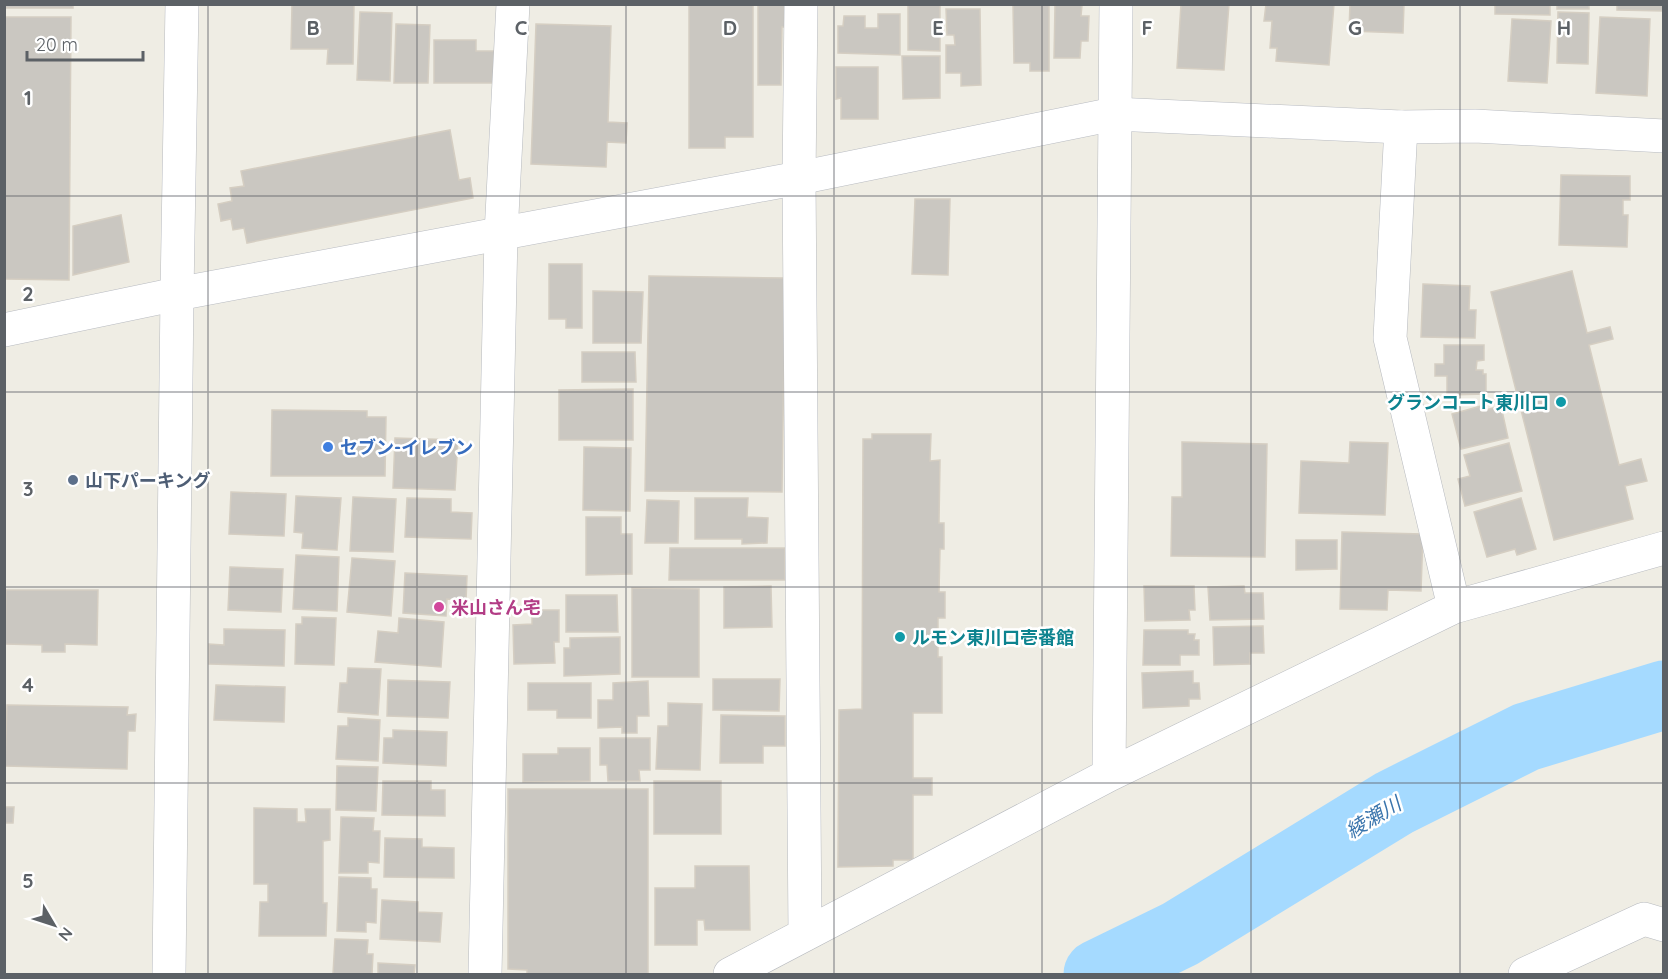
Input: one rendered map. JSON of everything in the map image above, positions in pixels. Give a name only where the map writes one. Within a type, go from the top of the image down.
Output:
[{"type":"street","points":[[169,975],[182,4]]},
{"type":"street","points":[[485,975],[501,234],[513,4]]},
{"type":"street","points":[[801,4],[799,178],[805,934]]},
{"type":"street","points":[[1109,775],[1116,4]]},
{"type":"street","points":[[4,330],[177,294],[799,178],[1114,114],[1401,127],[1475,126],[1664,136]]},
{"type":"street","points":[[1401,127],[1390,338],[1454,607]]},
{"type":"street","points":[[730,975],[1109,775],[1454,607],[1664,548]]},
{"type":"street","points":[[1525,975],[1644,918],[1664,925]]},
{"type":"building","points":[[4,4],[73,4],[73,8],[4,8]]},
{"type":"building","points":[[292,4],[354,4],[353,64],[327,64],[328,49],[291,49]]},
{"type":"building","points":[[689,4],[753,4],[753,137],[725,137],[725,148],[689,148]]},
{"type":"building","points":[[758,4],[788,4],[788,27],[782,27],[781,85],[758,85]]},
{"type":"building","points":[[908,4],[940,4],[940,51],[908,50]]},
{"type":"building","points":[[1181,4],[1229,4],[1224,70],[1177,68]]},
{"type":"building","points":[[1266,4],[1334,4],[1329,65],[1276,61],[1277,48],[1270,48],[1272,21],[1264,21]]},
{"type":"building","points":[[1350,4],[1404,4],[1403,33],[1349,31]]},
{"type":"building","points":[[1495,4],[1550,4],[1550,15],[1495,14]]},
{"type":"building","points":[[1557,4],[1589,4],[1589,9],[1557,9]]},
{"type":"building","points":[[1617,4],[1664,4],[1664,11],[1617,10]]},
{"type":"building","points":[[1013,5],[1049,5],[1049,71],[1030,71],[1030,63],[1014,63]]},
{"type":"building","points":[[1055,5],[1082,5],[1081,16],[1089,16],[1088,41],[1081,41],[1080,58],[1054,58]]},
{"type":"building","points":[[946,9],[980,9],[981,85],[961,86],[961,73],[946,73],[946,45],[955,45],[954,35],[947,35]]},
{"type":"building","points":[[360,12],[392,13],[390,81],[357,80]]},
{"type":"building","points":[[1558,12],[1589,13],[1588,64],[1557,63]]},
{"type":"building","points":[[878,14],[900,14],[900,55],[838,53],[838,26],[843,26],[844,16],[865,16],[865,28],[878,28]]},
{"type":"building","points":[[4,17],[71,17],[69,280],[4,279]]},
{"type":"building","points":[[1600,17],[1650,19],[1647,96],[1596,93]]},
{"type":"building","points":[[1512,19],[1551,21],[1547,83],[1508,81]]},
{"type":"building","points":[[396,24],[430,25],[428,83],[394,83]]},
{"type":"building","points":[[536,24],[611,26],[608,122],[627,123],[626,143],[607,142],[606,167],[531,164]]},
{"type":"building","points":[[434,40],[476,40],[476,51],[494,51],[494,83],[434,83]]},
{"type":"building","points":[[902,56],[940,56],[940,98],[903,99]]},
{"type":"building","points":[[836,67],[878,67],[878,119],[841,119],[841,98],[836,99]]},
{"type":"building","points":[[450,130],[459,180],[470,178],[473,198],[247,243],[244,228],[233,230],[231,219],[221,221],[218,204],[232,201],[230,188],[244,186],[241,171]]},
{"type":"building","points":[[1561,175],[1630,176],[1630,200],[1623,200],[1623,215],[1628,215],[1627,247],[1559,245]]},
{"type":"building","points":[[915,199],[950,199],[948,275],[912,274]]},
{"type":"building","points":[[121,215],[129,262],[73,275],[73,226]]},
{"type":"building","points":[[549,264],[582,264],[582,328],[566,328],[566,319],[549,319]]},
{"type":"building","name":"グランコート東川口","points":[[1572,271],[1587,333],[1610,327],[1613,339],[1589,345],[1619,465],[1641,459],[1647,481],[1625,486],[1633,519],[1554,540],[1491,292]]},
{"type":"building","points":[[649,276],[785,278],[782,492],[645,491]]},
{"type":"building","points":[[1423,284],[1470,286],[1469,310],[1476,310],[1475,338],[1421,337]]},
{"type":"building","points":[[593,291],[643,292],[641,343],[593,343]]},
{"type":"building","points":[[1444,345],[1484,345],[1484,360],[1477,361],[1476,370],[1483,370],[1483,374],[1486,374],[1486,394],[1447,395],[1447,376],[1435,376],[1435,364],[1444,364]]},
{"type":"building","points":[[582,352],[635,352],[636,382],[582,382]]},
{"type":"building","points":[[633,389],[633,440],[559,440],[559,390]]},
{"type":"building","points":[[1481,406],[1482,411],[1501,406],[1508,438],[1461,449],[1452,414]]},
{"type":"building","name":"セブン-イレブン","points":[[272,410],[367,411],[367,417],[386,417],[385,476],[271,476]]},
{"type":"building","name":"ルモン東川口壱番館","points":[[872,434],[931,434],[930,461],[940,460],[939,523],[944,523],[944,549],[940,549],[939,592],[945,592],[945,618],[938,618],[938,657],[942,657],[942,713],[913,713],[913,778],[932,778],[932,795],[913,795],[913,860],[893,860],[893,866],[838,867],[839,710],[862,709],[863,439],[872,439]]},
{"type":"building","points":[[395,438],[458,440],[455,490],[393,488]]},
{"type":"building","points":[[1182,442],[1267,444],[1265,557],[1171,556],[1172,497],[1182,497]]},
{"type":"building","points":[[1350,442],[1388,443],[1385,515],[1299,513],[1301,461],[1349,463]]},
{"type":"building","points":[[1509,443],[1522,491],[1465,506],[1458,479],[1470,476],[1464,455]]},
{"type":"building","points":[[584,447],[631,448],[630,511],[583,510]]},
{"type":"building","points":[[231,492],[286,494],[284,536],[229,534]]},
{"type":"building","points":[[296,496],[341,498],[337,550],[302,548],[303,533],[294,532]]},
{"type":"building","points":[[353,497],[396,499],[393,552],[350,551]]},
{"type":"building","points":[[407,498],[451,499],[451,512],[472,513],[471,539],[405,537]]},
{"type":"building","points":[[695,498],[748,498],[747,517],[768,518],[767,543],[742,544],[742,539],[695,539]]},
{"type":"building","points":[[1521,498],[1536,549],[1517,555],[1515,549],[1487,557],[1474,512]]},
{"type":"building","points":[[647,500],[679,501],[678,543],[645,543]]},
{"type":"building","points":[[586,517],[621,517],[621,534],[632,534],[632,574],[586,575]]},
{"type":"building","points":[[1342,532],[1423,534],[1421,591],[1388,590],[1387,610],[1340,609]]},
{"type":"building","points":[[1296,540],[1337,540],[1337,569],[1296,570]]},
{"type":"building","points":[[670,548],[785,548],[785,580],[669,580]]},
{"type":"building","points":[[296,555],[339,557],[337,611],[293,609]]},
{"type":"building","points":[[352,558],[395,561],[391,616],[347,612]]},
{"type":"building","points":[[230,567],[283,569],[281,612],[228,610]]},
{"type":"building","points":[[405,573],[467,576],[466,601],[447,599],[446,616],[403,613]]},
{"type":"building","points":[[771,586],[772,627],[724,628],[724,587]]},
{"type":"building","points":[[1144,586],[1194,586],[1195,610],[1189,610],[1190,620],[1145,621]]},
{"type":"building","points":[[1244,586],[1245,593],[1263,593],[1264,619],[1210,620],[1208,587]]},
{"type":"building","points":[[632,588],[699,589],[699,677],[632,677]]},
{"type":"building","points":[[6,590],[98,590],[97,645],[65,644],[65,652],[42,652],[42,645],[5,644]]},
{"type":"building","points":[[566,595],[617,595],[618,632],[566,632]]},
{"type":"building","points":[[532,610],[559,610],[559,642],[554,642],[555,663],[514,664],[513,625],[532,624]]},
{"type":"building","points":[[302,617],[336,618],[334,665],[295,664],[296,624],[302,624]]},
{"type":"building","points":[[399,618],[444,622],[441,667],[375,662],[378,631],[398,633]]},
{"type":"building","points":[[1263,626],[1264,653],[1250,653],[1250,664],[1214,665],[1213,627]]},
{"type":"building","points":[[224,629],[285,630],[284,666],[209,664],[209,644],[224,645]]},
{"type":"building","points":[[1144,630],[1188,630],[1188,634],[1195,634],[1194,640],[1199,640],[1199,655],[1180,655],[1180,665],[1143,665]]},
{"type":"building","points":[[620,637],[620,674],[564,676],[564,648],[570,648],[570,638]]},
{"type":"building","points":[[348,668],[381,669],[378,715],[338,712],[340,683],[347,683]]},
{"type":"building","points":[[1193,671],[1193,683],[1199,683],[1200,699],[1189,699],[1189,706],[1143,708],[1142,673]]},
{"type":"building","points":[[713,679],[780,679],[779,711],[713,710]]},
{"type":"building","points":[[388,680],[450,682],[448,718],[387,716]]},
{"type":"building","points":[[648,681],[649,716],[637,716],[637,733],[622,733],[622,727],[598,728],[598,700],[613,700],[613,683]]},
{"type":"building","points":[[528,683],[591,683],[591,718],[557,718],[557,710],[528,710]]},
{"type":"building","points":[[216,685],[285,687],[284,722],[214,720]]},
{"type":"building","points":[[668,703],[702,704],[700,770],[656,769],[658,726],[668,726]]},
{"type":"building","points":[[7,705],[128,707],[127,715],[136,714],[135,731],[128,731],[127,769],[5,766]]},
{"type":"building","points":[[721,715],[785,716],[785,746],[763,746],[763,763],[720,763]]},
{"type":"building","points":[[348,718],[380,720],[378,761],[336,759],[338,726],[348,726]]},
{"type":"building","points":[[393,730],[447,732],[446,766],[383,763],[384,738],[393,738]]},
{"type":"building","points":[[600,738],[650,738],[650,770],[639,770],[640,781],[608,781],[607,765],[600,765]]},
{"type":"building","points":[[558,748],[590,748],[590,781],[523,782],[523,754],[558,754]]},
{"type":"building","points":[[337,766],[378,767],[376,811],[336,810]]},
{"type":"building","points":[[383,781],[431,781],[431,790],[445,790],[445,816],[382,815]]},
{"type":"building","points":[[654,781],[721,781],[721,834],[654,834]]},
{"type":"building","points":[[508,789],[648,789],[648,974],[527,974],[527,970],[508,969]]},
{"type":"building","points":[[4,807],[14,807],[13,823],[4,823]]},
{"type":"building","points":[[254,808],[297,809],[297,822],[306,822],[305,809],[330,809],[330,840],[323,841],[323,903],[327,903],[326,936],[259,936],[260,902],[268,902],[268,884],[254,884]]},
{"type":"building","points":[[341,817],[374,818],[373,831],[380,831],[379,863],[368,862],[368,873],[339,873]]},
{"type":"building","points":[[385,838],[422,839],[422,847],[454,848],[454,878],[384,877]]},
{"type":"building","points":[[695,866],[749,866],[750,930],[705,930],[704,920],[697,920],[697,945],[655,945],[655,888],[695,888]]},
{"type":"building","points":[[339,877],[371,878],[371,889],[377,889],[376,923],[366,922],[366,932],[337,931]]},
{"type":"building","points":[[382,900],[418,902],[418,912],[442,913],[440,942],[380,939]]},
{"type":"building","points":[[335,939],[368,940],[367,954],[373,954],[372,974],[333,974]]},
{"type":"building","points":[[378,963],[415,965],[414,974],[378,974]]},
{"type":"waterway","name":"綾瀬川","points":[[1098,974],[1180,934],[1394,803],[1526,737],[1664,695]]},
{"type":"place","name":"グランコート東川口","points":[[1561,402]]},
{"type":"place","name":"セブン-イレブン","points":[[328,447]]},
{"type":"place","name":"山下パーキング","points":[[73,480]]},
{"type":"place","name":"米山さん宅","points":[[439,607]]},
{"type":"place","name":"ルモン東川口壱番館","points":[[900,637]]}]
